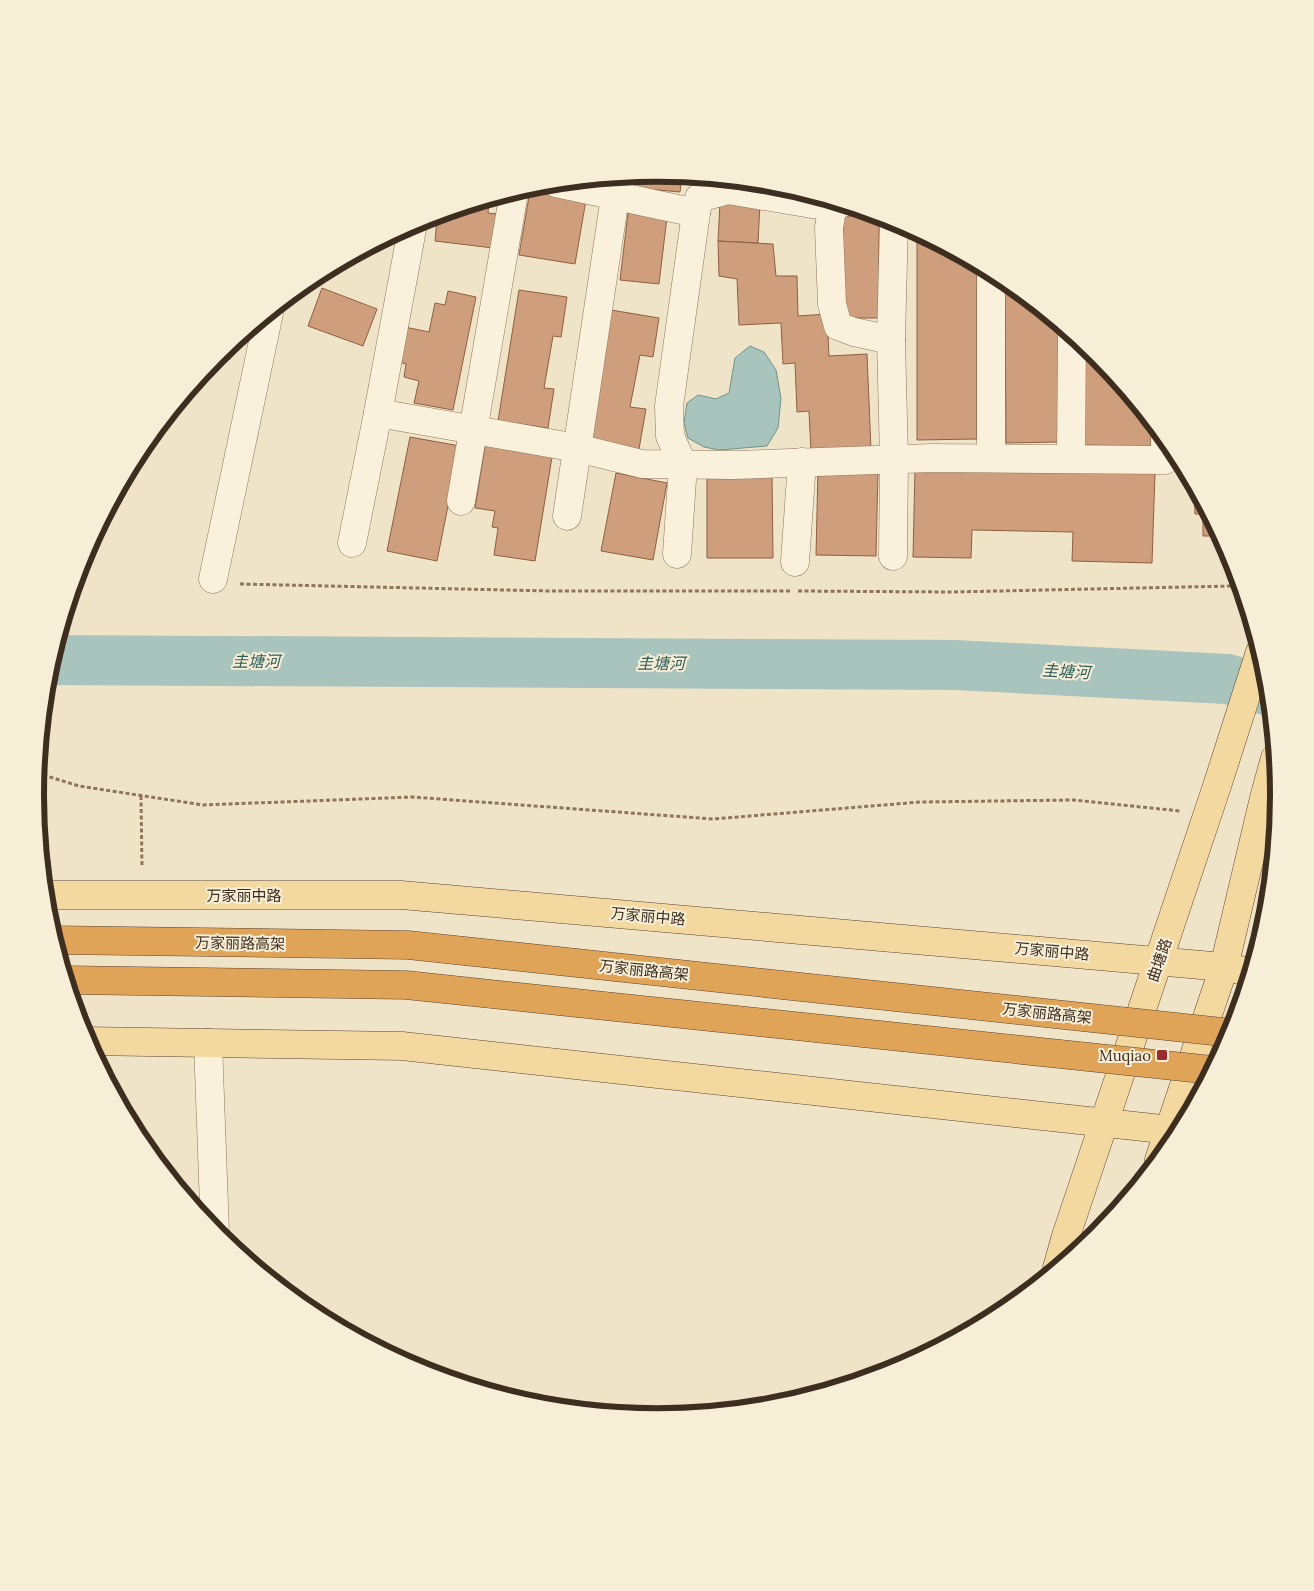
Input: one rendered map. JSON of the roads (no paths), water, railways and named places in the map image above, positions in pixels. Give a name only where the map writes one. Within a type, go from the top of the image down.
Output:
[{"type":"highway","name":"万家丽路高架","points":[[62,940],[408,945],[1223,1031]]},
{"type":"highway","points":[[72,980],[406,985],[1206,1069]]},
{"type":"main road","name":"曲塘路","points":[[1060,1257],[1256,666]]},
{"type":"main road","points":[[1180,1115],[1237,969],[1264,798],[1270,778]]},
{"type":"main road","name":"万家丽中路","points":[[52,895],[401,895],[1158,960],[1237,969]]},
{"type":"main road","points":[[95,1041],[402,1046],[1171,1130]]},
{"type":"street","points":[[593,186],[699,196],[728,190],[819,204]]},
{"type":"street","points":[[567,516],[617,187]]},
{"type":"street","points":[[677,554],[683,464],[670,436],[669,406],[699,196]]},
{"type":"street","points":[[461,501],[513,200]]},
{"type":"street","points":[[834,209],[829,228],[832,304],[838,326],[854,332],[891,340]]},
{"type":"street","points":[[893,556],[894,459],[891,340],[894,230]]},
{"type":"street","points":[[352,543],[412,233]]},
{"type":"street","points":[[991,281],[991,458]]},
{"type":"street","points":[[213,579],[267,323]]},
{"type":"street","points":[[1071,459],[1072,344]]},
{"type":"street","points":[[378,413],[577,448],[642,464],[991,458],[1165,460],[1165,452]]},
{"type":"street","points":[[795,562],[802,462]]},
{"type":"street","points":[[208,1043],[215,1220]]},
{"type":"water","points":[[750,346],[764,352],[776,370],[781,398],[778,428],[767,446],[719,450],[704,447],[688,438],[684,423],[687,403],[698,395],[716,399],[729,393],[735,358]]},
{"type":"waterway","name":"圭塘河","points":[[60,660],[955,665],[1227,679],[1260,688]]},
{"type":"place","name":"Muqiao","points":[[1162,1055]]}]
